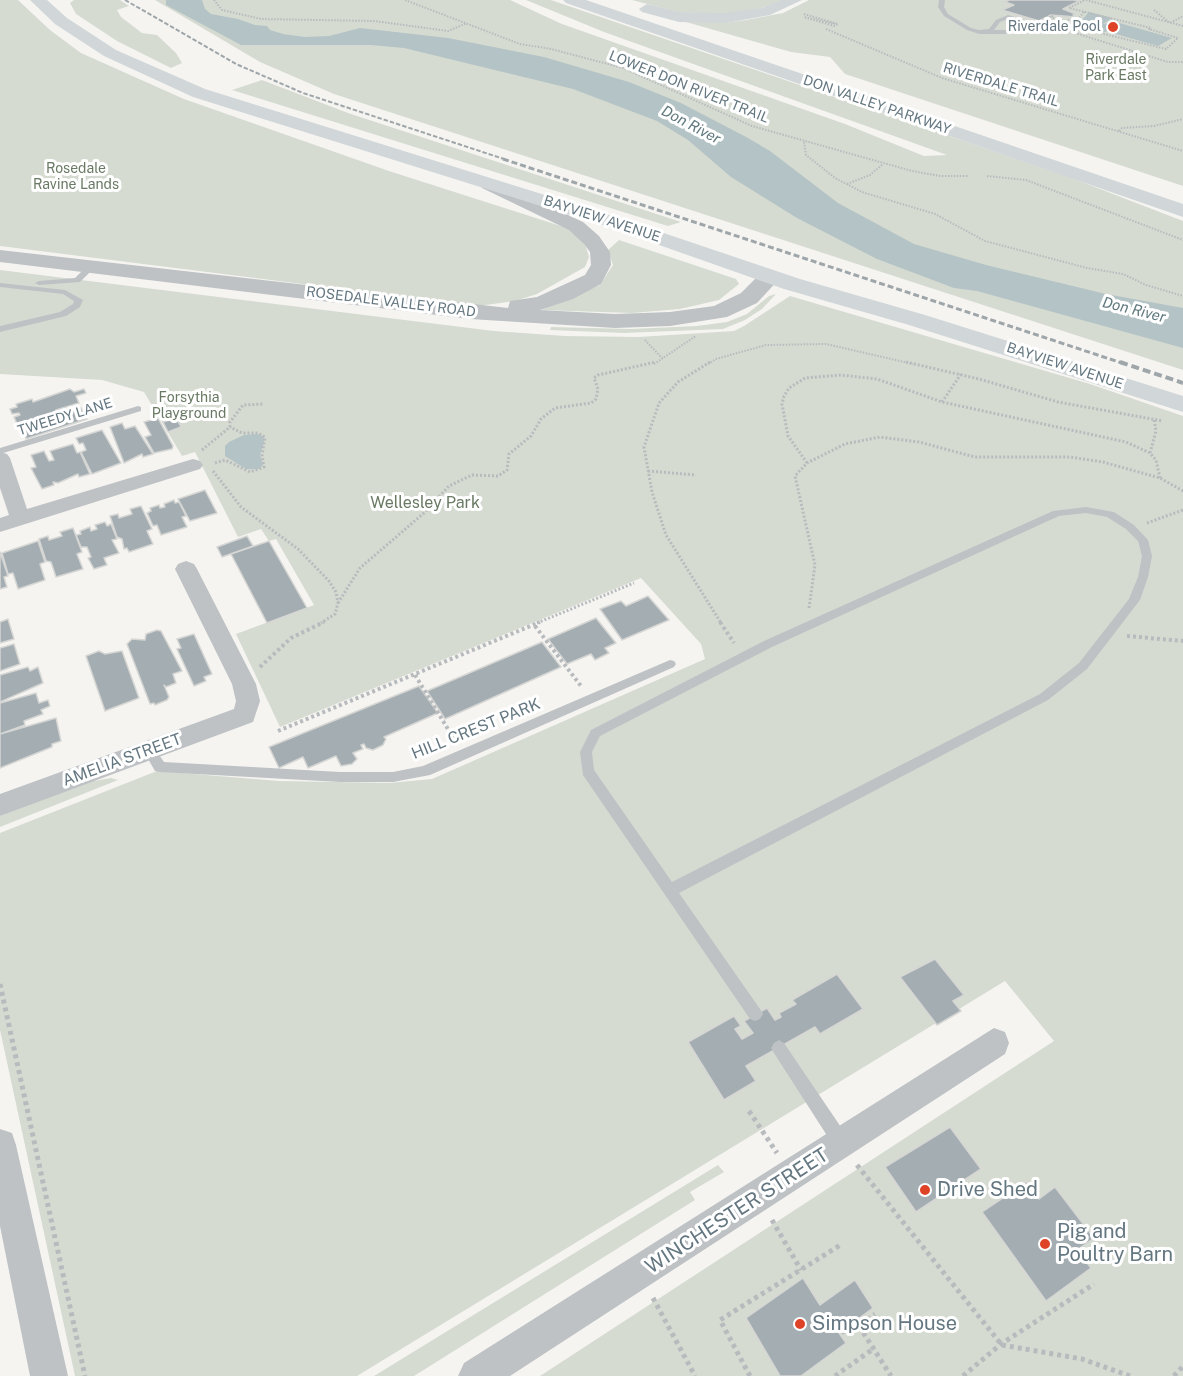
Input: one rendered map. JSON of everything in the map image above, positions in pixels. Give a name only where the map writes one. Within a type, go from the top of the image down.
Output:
[{"type":"main road","name":"BAYVIEW AVENUE","points":[[38,0],[69,26],[110,53],[199,93],[658,237],[771,277],[917,320],[1183,404]]},
{"type":"main road","name":"DON VALLEY PARKWAY","points":[[571,0],[1183,211]]},
{"type":"main road","name":"DON VALLEY PARKWAY","points":[[600,0],[1056,150],[1183,195]]},
{"type":"main road","points":[[618,0],[680,16],[726,18],[796,6]]},
{"type":"street","points":[[470,312],[541,303],[565,294],[593,279],[601,265],[600,252],[592,240],[576,226],[489,184]]},
{"type":"street","name":"ROSEDALE VALLEY ROAD","points":[[0,256],[470,312],[615,321],[699,316],[736,306],[749,298],[771,277]]},
{"type":"street","points":[[0,458],[20,518]]},
{"type":"street","points":[[0,525],[201,461]]},
{"type":"street","name":"AMELIA STREET","points":[[0,805],[244,715],[248,701],[244,684],[186,568]]},
{"type":"street","name":"WINCHESTER STREET","points":[[477,1376],[640,1273],[849,1154],[994,1042]]},
{"type":"street","points":[[0,1145],[49,1376]]},
{"type":"lane","points":[[942,0],[941,7],[949,19],[979,32],[1006,32],[1029,22],[1008,17],[998,21],[991,30],[979,32]]},
{"type":"lane","points":[[1,285],[70,281],[83,276],[92,267]]},
{"type":"lane","points":[[0,329],[63,314],[77,305],[80,300],[73,294],[65,292],[1,285]]},
{"type":"lane","name":"TWEEDY LANE","points":[[0,451],[138,409]]},
{"type":"lane","points":[[671,890],[1044,698],[1083,666],[1134,600],[1147,556],[1143,540],[1130,526],[1110,514],[1086,510],[1057,513],[743,657],[595,733],[586,752],[588,771],[755,1014]]},
{"type":"lane","name":"HILL CREST PARK","points":[[149,750],[160,766],[340,777],[393,777],[425,771],[670,664]]},
{"type":"lane","points":[[779,1048],[849,1154]]},
{"type":"path","points":[[214,0],[222,10],[261,19],[374,21],[448,32],[468,23]]},
{"type":"path","name":"LOWER DON RIVER TRAIL","points":[[405,0],[520,44],[551,49],[623,68],[752,126],[924,174],[968,176]]},
{"type":"path","points":[[1066,10],[1085,0],[1183,26]]},
{"type":"path","name":"RIVERDALE TRAIL","points":[[796,6],[838,24],[834,26],[824,23],[804,17],[836,24],[826,29],[942,78],[1183,151]]},
{"type":"path","points":[[1069,8],[1084,12],[1087,10],[1151,28],[1149,29]]},
{"type":"path","points":[[1154,10],[1170,23]]},
{"type":"path","points":[[1065,21],[1078,18],[1084,12]]},
{"type":"path","points":[[1053,16],[1050,17],[1065,21],[1075,27],[1166,49],[1178,38],[1133,24]]},
{"type":"path","points":[[1170,23],[1183,16]]},
{"type":"path","points":[[1043,23],[1168,62],[1183,62]]},
{"type":"path","points":[[1119,131],[1122,128],[1154,126],[1183,119]]},
{"type":"path","points":[[804,142],[806,155],[862,192],[935,214],[985,241],[1087,268],[1123,274],[1146,285],[1183,296]]},
{"type":"path","points":[[847,184],[870,175],[883,164]]},
{"type":"path","points":[[987,176],[1026,180],[1183,240]]},
{"type":"path","points":[[259,668],[291,638],[328,620],[335,614],[338,603],[360,568],[424,513],[449,486],[472,475],[498,476],[507,470],[509,454],[531,436],[541,418],[555,408],[591,403],[596,399],[598,389],[594,378],[598,375],[638,369],[663,359],[701,332]]},
{"type":"path","points":[[640,335],[663,359]]},
{"type":"path","points":[[743,657],[676,555],[666,535],[648,471],[644,447],[659,403],[678,382],[716,359],[766,345],[826,344],[961,374],[1058,402],[1165,422]]},
{"type":"path","points":[[807,463],[798,454],[788,436],[782,404],[789,388],[805,378],[827,374],[877,379],[942,402],[1126,442],[1150,453],[1156,460],[1160,478]]},
{"type":"path","points":[[942,402],[961,374]]},
{"type":"path","points":[[201,461],[230,427],[230,422],[243,405],[263,404]]},
{"type":"path","points":[[1150,453],[1156,431],[1154,419]]},
{"type":"path","points":[[201,461],[225,460],[249,472],[264,467],[262,455],[265,437],[258,433],[242,433],[230,427]]},
{"type":"path","points":[[803,629],[815,565],[795,476],[807,463],[845,444],[880,437],[919,442],[975,457],[1070,457],[1103,462],[1160,478],[1183,491]]},
{"type":"path","points":[[201,461],[241,507],[314,564],[333,586],[338,603]]},
{"type":"path","points":[[648,471],[696,475]]},
{"type":"path","points":[[1130,526],[1159,520],[1183,510]]},
{"type":"path","points":[[278,730],[535,626],[634,583]]},
{"type":"path","points":[[535,626],[591,699]]},
{"type":"path","points":[[1110,633],[1148,640],[1183,641]]},
{"type":"path","points":[[415,675],[464,754]]},
{"type":"path","points":[[0,984],[85,1376]]},
{"type":"path","points":[[749,1111],[760,1127]]},
{"type":"path","points":[[849,1154],[1001,1344],[1082,1359],[1130,1376]]},
{"type":"path","points":[[772,1219],[801,1270]]},
{"type":"path","points":[[750,1376],[720,1320],[842,1244]]},
{"type":"path","points":[[640,1273],[695,1376]]},
{"type":"path","points":[[963,1376],[1001,1344],[1094,1284]]},
{"type":"path","points":[[843,1330],[846,1335],[875,1314]]},
{"type":"path","points":[[859,1326],[891,1376]]},
{"type":"path","points":[[835,1376],[873,1348]]},
{"type":"path","points":[[1174,1376],[1183,1366]]},
{"type":"green space","name":"Rosedale Ravine Lands","points":[[0,0],[18,0],[50,30],[81,53],[184,99],[389,171],[567,228],[580,238],[586,247],[589,257],[585,267],[537,294],[515,301],[478,306],[0,246]]},
{"type":"green space","points":[[74,0],[120,0],[129,6],[117,10],[121,17],[142,33],[157,35],[176,53],[182,63],[171,68],[117,41],[76,14],[70,3]]},
{"type":"green space","points":[[155,0],[510,0],[562,24],[845,124],[924,156],[947,155],[604,32],[526,0],[551,0],[1069,177],[1183,221],[1183,370],[334,94],[260,62]]},
{"type":"green space","points":[[632,0],[783,0],[759,9],[727,14],[678,12]]},
{"type":"green space","name":"Riverdale Park East","points":[[809,0],[1183,0],[1183,186],[845,74],[830,57],[791,52],[672,18],[725,23],[783,13]]},
{"type":"green space","points":[[262,80],[348,113],[681,222],[668,226],[232,90]]},
{"type":"green space","points":[[619,240],[736,279],[739,284],[719,300],[680,309],[632,313],[541,310],[600,285],[613,265],[608,250]]},
{"type":"green space","points":[[0,270],[494,331],[565,336],[638,337],[734,331],[790,296],[1090,384],[1183,416],[1183,1376],[540,1376],[1054,1041],[1005,981],[357,1376],[75,1376],[0,1030],[0,833],[157,771],[279,781],[389,783],[432,779],[705,659],[701,644],[641,578],[280,727],[236,634],[314,605],[276,539],[269,541],[261,529],[238,537],[195,452],[182,456],[144,392],[102,380],[0,374]]},
{"type":"green space","points":[[776,294],[762,309],[745,320],[723,329],[624,333],[550,330],[551,327],[631,329],[697,326],[727,322],[747,314],[769,296]]},
{"type":"green space","points":[[111,778],[118,780],[0,827],[0,816],[83,783]]},
{"type":"green space","points":[[718,1165],[724,1172],[690,1192],[695,1200],[414,1376],[374,1376]]},
{"type":"water","name":"Don River","points":[[166,0],[202,0],[205,9],[211,14],[267,26],[270,30],[283,34],[305,37],[329,36],[360,28],[448,38],[544,57],[629,82],[681,103],[748,138],[770,151],[838,203],[914,244],[986,265],[1106,294],[1183,308],[1183,348],[977,291],[954,288],[877,259],[797,218],[731,177],[688,140],[657,121],[573,89],[404,48],[371,45],[241,45],[166,5]]},
{"type":"water","points":[[1089,12],[1112,18],[1103,24],[1116,22],[1172,38],[1158,46],[1112,33],[1122,27],[1101,33],[1073,22],[1082,20]]},
{"type":"water","points":[[244,435],[263,436],[264,442],[260,455],[263,465],[258,469],[246,469],[225,456],[225,446],[229,442]]},
{"type":"building","points":[[1009,0],[1079,1],[1063,9],[1076,14],[1073,15],[1076,17],[1051,15],[1039,21],[1002,10],[1014,5],[1005,2]]},
{"type":"building","points":[[70,389],[74,392],[84,389],[86,393],[76,396],[79,403],[56,410],[57,413],[17,424],[14,417],[20,415],[19,413],[12,414],[10,409],[17,407],[16,404],[32,399],[33,402]]},
{"type":"building","points":[[81,408],[87,419],[26,439],[25,428],[20,430],[17,425]]},
{"type":"building","points":[[158,418],[173,446],[172,449],[154,453],[145,437],[151,435],[144,422]]},
{"type":"building","points":[[176,418],[181,427],[168,432],[163,422]]},
{"type":"building","points":[[122,423],[125,429],[135,426],[153,454],[143,457],[142,454],[124,463],[110,427]]},
{"type":"building","points":[[102,430],[121,463],[92,474],[81,452],[86,450],[83,443],[79,444],[76,438]]},
{"type":"building","points":[[73,444],[77,453],[80,452],[90,474],[79,477],[78,474],[58,483],[53,482],[54,485],[42,489],[31,468],[36,467],[31,455],[44,451],[49,461],[54,460],[50,451]]},
{"type":"building","points":[[205,490],[217,513],[190,521],[178,499]]},
{"type":"building","points":[[174,500],[175,503],[179,502],[186,516],[182,517],[187,527],[161,535],[157,525],[153,526],[147,513],[151,511],[150,508],[159,505],[160,508],[165,507],[164,504]]},
{"type":"building","points":[[141,506],[152,529],[147,531],[153,544],[129,552],[127,548],[124,549],[122,539],[117,537],[110,516],[118,514],[119,518],[132,514],[130,509]]},
{"type":"building","points":[[105,522],[107,526],[111,524],[117,539],[112,540],[119,553],[104,558],[107,565],[94,569],[88,558],[91,557],[87,547],[81,547],[76,535],[90,527],[91,531],[97,529],[95,525]]},
{"type":"building","points":[[73,528],[82,552],[77,554],[83,569],[56,577],[51,562],[46,561],[39,539],[48,536],[49,540],[62,536],[60,532]]},
{"type":"building","points":[[247,536],[253,546],[222,557],[217,547]]},
{"type":"building","points":[[38,541],[45,562],[40,564],[45,580],[18,589],[13,573],[8,574],[2,553]]},
{"type":"building","points":[[269,541],[307,608],[267,623],[231,554]]},
{"type":"building","points":[[0,552],[8,576],[4,577],[7,587],[0,589]]},
{"type":"building","points":[[648,596],[669,620],[622,640],[600,609],[621,601],[626,606]]},
{"type":"building","points":[[596,618],[616,643],[605,648],[609,653],[595,660],[591,654],[567,664],[548,639]]},
{"type":"building","points":[[8,619],[14,639],[0,643],[0,622]]},
{"type":"building","points":[[161,631],[182,671],[173,674],[176,683],[166,687],[164,685],[169,697],[167,700],[155,705],[150,704],[127,644],[132,639],[145,640],[146,634]]},
{"type":"building","points":[[194,634],[212,674],[204,677],[206,681],[194,686],[177,649],[181,648],[177,639]]},
{"type":"building","points":[[542,642],[561,667],[445,719],[427,691]]},
{"type":"building","points":[[14,644],[20,664],[0,671],[0,648]]},
{"type":"building","points":[[99,651],[105,654],[122,651],[139,698],[105,711],[86,656]]},
{"type":"building","points":[[28,667],[30,671],[38,667],[43,683],[0,702],[0,675]]},
{"type":"building","points":[[419,686],[438,713],[384,737],[386,739],[383,745],[373,750],[366,748],[364,744],[361,745],[363,749],[353,753],[357,759],[352,764],[341,766],[336,756],[308,768],[303,757],[279,768],[269,747]]},
{"type":"building","points":[[36,693],[39,703],[48,700],[50,706],[41,710],[43,714],[24,721],[25,725],[0,734],[0,703]]},
{"type":"building","points":[[56,718],[61,741],[52,744],[52,747],[0,768],[0,734]]},
{"type":"building","points":[[935,959],[964,995],[953,1001],[961,1011],[937,1025],[900,977]]},
{"type":"building","points":[[837,974],[863,1009],[820,1034],[815,1027],[746,1066],[756,1081],[724,1100],[688,1042],[734,1016],[741,1026],[735,1029],[742,1039],[753,1033],[744,1021],[767,1008],[775,1020],[781,1017],[779,1013],[796,1004],[792,1000]]},
{"type":"building","name":"Drive Shed","points":[[950,1127],[981,1169],[916,1212],[885,1167]]},
{"type":"building","name":"Pig and Poultry Barn","points":[[1027,1182],[1039,1199],[1055,1187],[1094,1238],[1077,1250],[1091,1268],[1046,1301],[982,1212]]},
{"type":"building","name":"Simpson House","points":[[803,1278],[820,1305],[855,1280],[873,1308],[839,1333],[846,1343],[801,1376],[780,1376],[746,1318]]},
{"type":"railway","points":[[125,0],[236,64],[303,93],[507,160]]},
{"type":"railway","points":[[503,159],[1125,364]]},
{"type":"railway","points":[[1120,362],[1183,383]]},
{"type":"place","name":"Riverdale Pool","points":[[1113,27]]},
{"type":"place","name":"Drive Shed","points":[[925,1190]]},
{"type":"place","name":"Pig and Poultry Barn","points":[[1045,1244]]},
{"type":"place","name":"Simpson House","points":[[800,1324]]},
{"type":"park label","name":"Forsythia Playground","points":[[189,406]]},
{"type":"park label","name":"Wellesley Park","points":[[425,503]]}]
